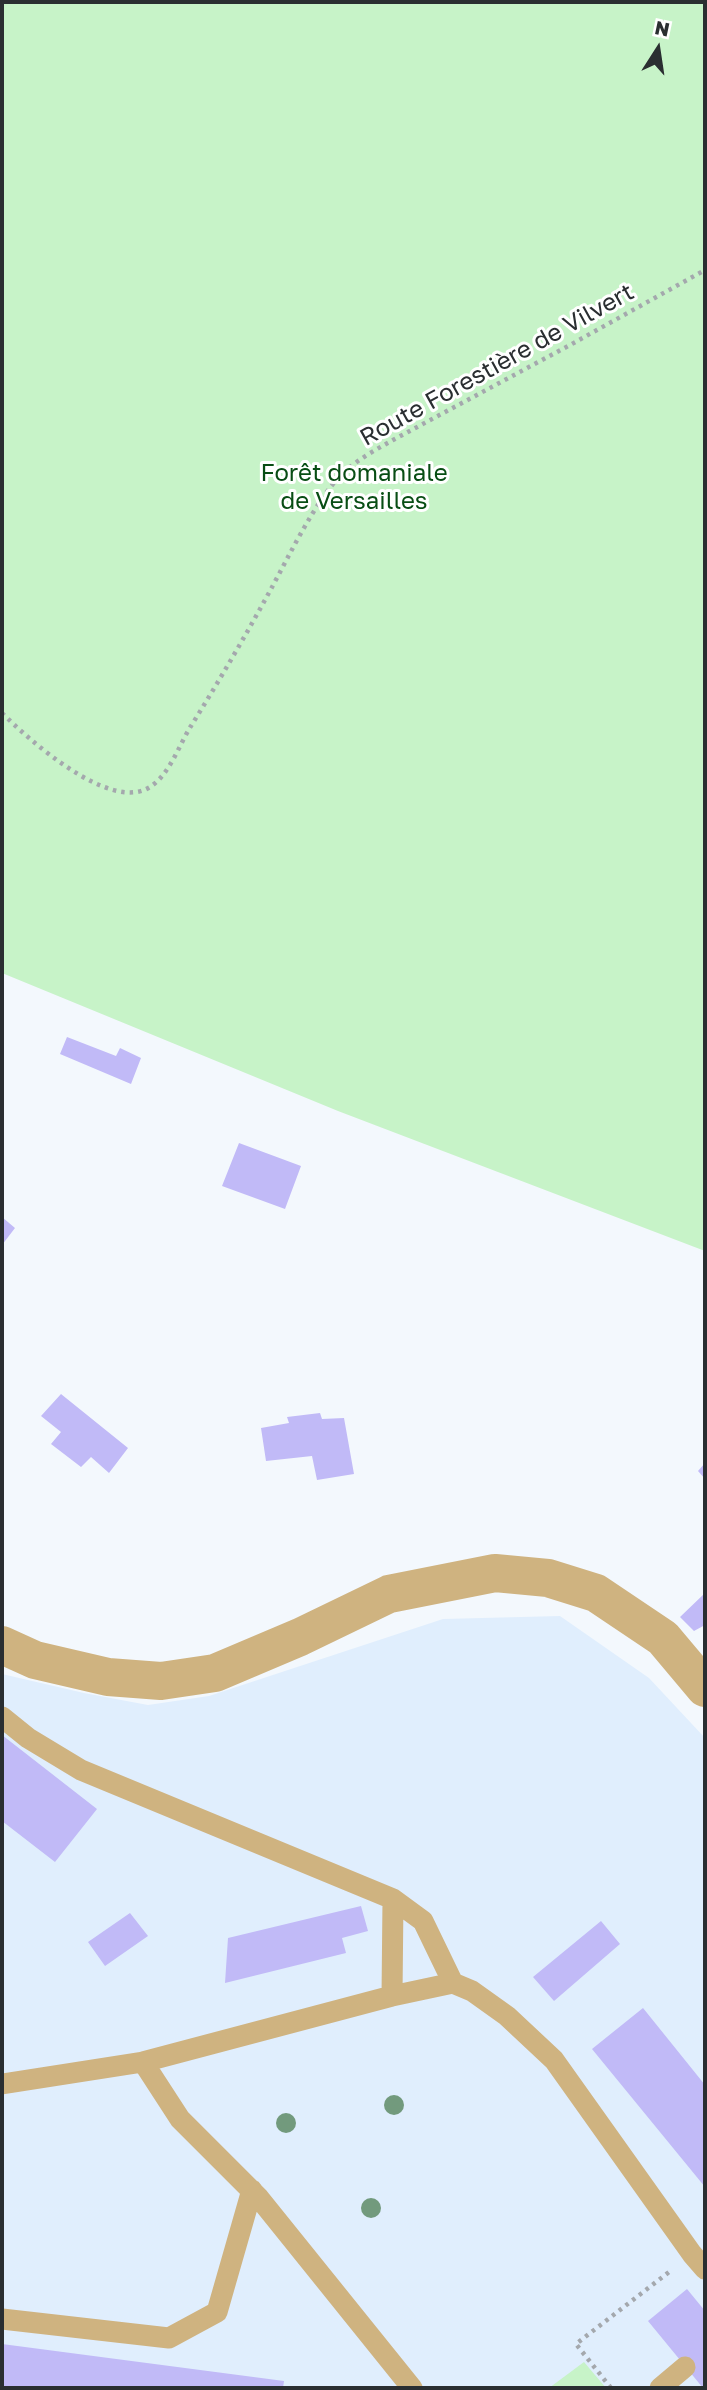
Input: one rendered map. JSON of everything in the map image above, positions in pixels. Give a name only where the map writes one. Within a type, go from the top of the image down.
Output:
[{"type":"street","points":[[2,1645],[36,1660],[108,1677],[161,1681],[215,1673],[300,1637],[389,1594],[495,1573],[548,1578],[596,1593],[663,1638],[705,1688]]},
{"type":"lane","points":[[2,1717],[28,1738],[81,1770],[393,1899],[423,1921],[453,1983]]},
{"type":"lane","points":[[392,1996],[393,1899]]},
{"type":"lane","points":[[2,2084],[144,2062],[392,1996],[453,1983],[472,1991],[507,2016],[554,2060],[699,2262]]},
{"type":"lane","points":[[144,2062],[180,2119],[252,2190],[412,2388]]},
{"type":"lane","points":[[2,2319],[169,2338],[217,2312],[252,2190]]},
{"type":"lane","points":[[660,2388],[685,2367]]},
{"type":"path","name":"Route Forestière de Vilvert","points":[[2,713],[25,736],[64,765],[92,781],[116,791],[135,792],[150,788],[166,771],[288,558],[340,476],[366,455],[705,270]]},
{"type":"path","points":[[611,2388],[576,2344],[699,2262]]},
{"type":"shaded area","points":[[560,1616],[649,1678],[705,1738],[705,2388],[2,2388],[2,1674],[148,1705],[209,1696],[443,1619]]},
{"type":"green space","name":"Forêt domaniale de Versailles","points":[[2,2],[705,2],[705,1251],[338,1111],[2,973]]},
{"type":"green space","points":[[584,2362],[606,2388],[549,2388]]},
{"type":"building","points":[[67,1037],[116,1056],[120,1048],[141,1058],[131,1084],[60,1054]]},
{"type":"building","points":[[239,1143],[301,1166],[285,1209],[222,1186]]},
{"type":"building","points":[[2,1217],[15,1228],[2,1245]]},
{"type":"building","points":[[61,1394],[128,1448],[109,1473],[91,1457],[81,1467],[51,1444],[61,1432],[41,1416]]},
{"type":"building","points":[[320,1413],[322,1419],[344,1418],[354,1474],[317,1480],[312,1456],[266,1461],[261,1428],[289,1423],[287,1417]]},
{"type":"building","points":[[705,1463],[705,1479],[698,1471]]},
{"type":"building","points":[[705,1593],[705,1625],[694,1631],[680,1617]]},
{"type":"building","points":[[2,1735],[97,1809],[55,1862],[2,1821]]},
{"type":"building","points":[[361,1906],[368,1931],[342,1938],[346,1953],[225,1983],[228,1938]]},
{"type":"building","points":[[130,1913],[148,1936],[105,1966],[88,1942]]},
{"type":"building","points":[[601,1921],[620,1944],[554,2001],[533,1977]]},
{"type":"building","points":[[643,2008],[705,2085],[705,2187],[592,2049]]},
{"type":"building","points":[[687,2289],[705,2311],[705,2388],[648,2321]]},
{"type":"building","points":[[2,2344],[284,2381],[283,2388],[2,2388]]}]
